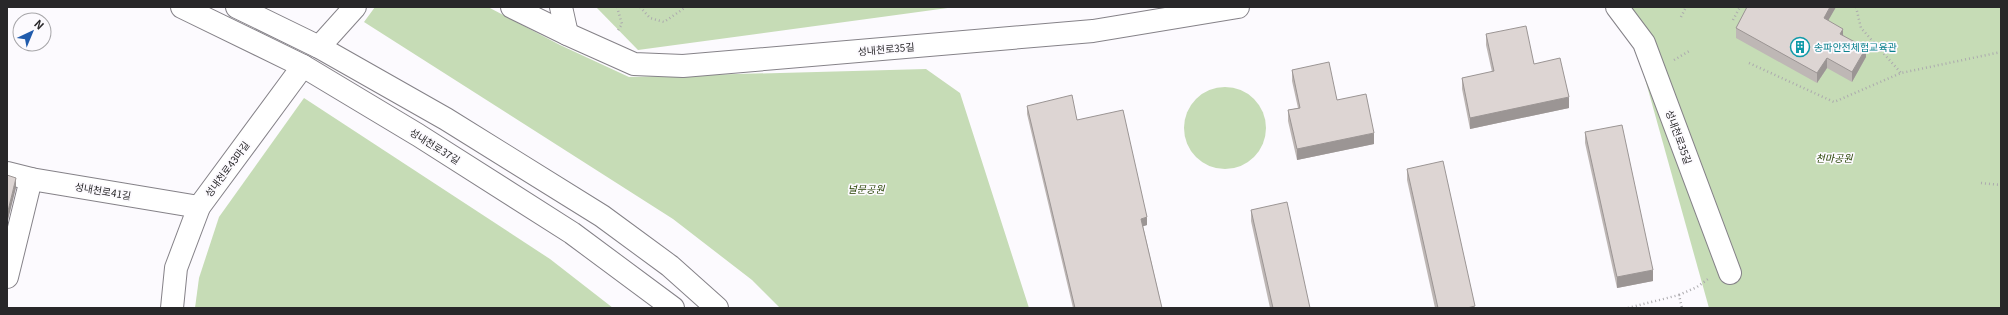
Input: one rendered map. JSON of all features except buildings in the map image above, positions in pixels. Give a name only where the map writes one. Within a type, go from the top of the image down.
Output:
[{"type":"street","name":"성내천로37길","points":[[182,7],[303,66],[418,135],[572,233],[673,308]]},
{"type":"street","points":[[237,7],[319,47],[446,119],[602,216],[670,266],[717,308]]},
{"type":"street","name":"성내천로43마길","points":[[172,308],[176,268],[199,207],[303,66],[356,7]]},
{"type":"street","name":"성내천로35길","points":[[512,7],[634,64],[683,66],[1093,31],[1238,7]]},
{"type":"street","points":[[561,7],[567,34]]},
{"type":"street","name":"성내천로35길","points":[[1617,7],[1644,43],[1727,268]]},
{"type":"street","name":"성내천로41길","points":[[7,173],[31,179],[199,207]]},
{"type":"street","points":[[7,277],[31,179]]},
{"type":"path","points":[[616,7],[622,24]]},
{"type":"path","points":[[640,7],[650,18],[664,22],[686,7]]},
{"type":"path","points":[[1681,17],[1686,7]]},
{"type":"path","points":[[1733,20],[1740,7]]},
{"type":"path","points":[[1856,7],[1861,28],[1901,73]]},
{"type":"path","points":[[1680,58],[1691,50]]},
{"type":"path","points":[[1749,62],[1834,102],[1901,73],[2001,52]]},
{"type":"path","points":[[1981,183],[2001,185]]},
{"type":"path","points":[[1628,308],[1679,295],[1697,287],[1727,268]]},
{"type":"path","points":[[1679,295],[1682,308]]},
{"type":"green space","name":"널문공원","points":[[375,7],[488,7],[560,45],[629,77],[926,69],[960,93],[1029,308],[780,308],[752,280],[673,219],[364,22]]},
{"type":"green space","points":[[596,7],[955,7],[638,50]]},
{"type":"green space","name":"천마공원","points":[[1625,7],[2001,7],[2001,308],[1709,308]]},
{"type":"green space","points":[[1225,87],[1241,91],[1254,99],[1262,112],[1266,128],[1262,144],[1254,157],[1241,165],[1225,169],[1209,165],[1196,157],[1188,144],[1184,128],[1188,112],[1196,99],[1209,91]]},
{"type":"green space","points":[[304,98],[550,259],[613,308],[195,308],[199,278],[219,217]]},
{"type":"place","name":"송파안전체험교육관","points":[[1800,47]]}]
